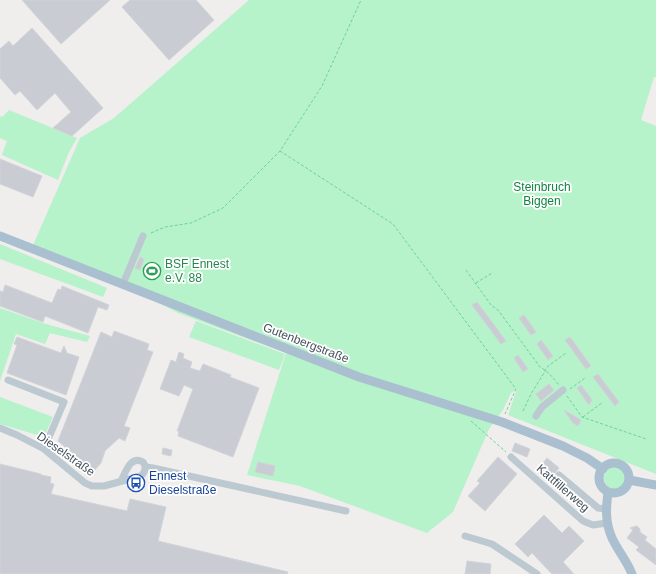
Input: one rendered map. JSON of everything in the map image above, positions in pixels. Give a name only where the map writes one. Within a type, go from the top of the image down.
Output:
[{"type":"main road","name":"Gutenbergstraße","points":[[0,236],[359,377],[502,422],[563,446],[587,458],[603,469]]},
{"type":"main road","points":[[616,463],[620,464],[628,471],[629,480],[622,492],[608,492],[604,490],[600,482],[600,473],[606,466],[616,463]]},
{"type":"main road","points":[[629,480],[656,485]]},
{"type":"main road","points":[[608,492],[606,510],[607,523],[612,539],[630,568],[632,574]]},
{"type":"street","points":[[123,284],[143,236]]},
{"type":"street","points":[[8,380],[64,402],[44,449]]},
{"type":"street","points":[[536,416],[542,407],[564,392]]},
{"type":"street","name":"Dieselstraße","points":[[0,428],[17,434],[44,449],[85,483],[92,486],[104,486],[136,478],[144,474],[146,467]]},
{"type":"street","name":"Kattfillerweg","points":[[511,457],[583,521],[593,525],[607,523]]},
{"type":"street","points":[[121,481],[132,461],[141,460],[146,467],[346,510]]},
{"type":"street","points":[[559,476],[598,508],[606,510]]},
{"type":"street","points":[[465,536],[492,544],[537,574]]},
{"type":"path","points":[[143,236],[165,227],[191,223],[223,208],[280,151],[322,86],[361,0]]},
{"type":"path","points":[[280,151],[393,224],[516,389],[502,422]]},
{"type":"path","points":[[466,270],[490,304],[498,310],[540,367],[552,375],[582,417],[646,439]]},
{"type":"path","points":[[476,283],[492,272]]},
{"type":"path","points":[[523,411],[547,367],[566,353]]},
{"type":"path","points":[[564,392],[585,378]]},
{"type":"path","points":[[582,417],[603,402]]},
{"type":"path","points":[[469,420],[511,457]]},
{"type":"green space","name":"Steinbruch Biggen","points":[[249,0],[656,0],[656,77],[654,77],[641,120],[656,126],[656,474],[508,415],[517,389],[511,393],[503,410],[489,429],[453,512],[427,533],[300,486],[247,475],[286,353],[178,313],[123,284],[33,245],[80,138],[114,118]]},
{"type":"green space","points":[[9,110],[77,138],[69,152],[58,180],[2,155],[7,141],[0,138],[0,116],[2,117]]},
{"type":"green space","points":[[0,244],[107,288],[103,297],[0,259]]},
{"type":"green space","points":[[0,308],[46,324],[90,336],[87,342],[50,333],[45,344],[16,334],[0,381]]},
{"type":"green space","points":[[196,321],[285,354],[279,370],[189,337]]},
{"type":"green space","points":[[0,397],[53,417],[44,437],[0,424]]},
{"type":"green space","points":[[615,467],[623,470],[626,478],[623,486],[615,489],[607,486],[604,478],[607,470]]},
{"type":"building","points":[[22,0],[110,0],[61,44]]},
{"type":"building","points":[[130,0],[196,0],[214,20],[169,60],[122,7]]},
{"type":"building","points":[[32,28],[103,108],[72,136],[53,128],[71,112],[55,93],[37,110],[20,91],[15,95],[0,78],[0,49],[9,41],[13,46]]},
{"type":"building","points":[[0,159],[42,176],[33,197],[0,184]]},
{"type":"building","points":[[140,257],[144,259],[140,270],[135,268]]},
{"type":"building","points":[[5,285],[52,303],[58,289],[61,290],[62,286],[109,305],[107,310],[98,307],[88,333],[45,316],[43,322],[0,306],[0,291],[3,292]]},
{"type":"building","points":[[477,302],[506,341],[501,344],[472,305]]},
{"type":"building","points":[[524,315],[536,332],[531,335],[519,318]]},
{"type":"building","points":[[114,331],[149,344],[147,350],[153,352],[124,426],[130,428],[125,441],[119,438],[105,451],[101,463],[94,471],[58,441],[101,332],[112,337]]},
{"type":"building","points":[[17,337],[61,353],[64,346],[67,353],[79,357],[66,395],[7,373],[17,345],[14,344]]},
{"type":"building","points":[[570,337],[591,366],[586,369],[565,340]]},
{"type":"building","points":[[541,340],[553,356],[548,360],[537,344]]},
{"type":"building","points":[[179,352],[184,354],[183,358],[192,362],[190,368],[200,371],[203,364],[231,375],[230,377],[259,388],[233,457],[178,436],[179,431],[177,431],[193,389],[184,385],[179,396],[160,389],[171,360],[176,362]]},
{"type":"building","points":[[518,355],[528,369],[523,372],[514,358]]},
{"type":"building","points":[[598,374],[619,402],[615,406],[593,377]]},
{"type":"building","points":[[549,384],[554,390],[541,401],[536,394]]},
{"type":"building","points":[[581,385],[592,400],[589,405],[577,388]]},
{"type":"building","points":[[564,410],[581,420],[578,426],[573,423]]},
{"type":"building","points":[[515,443],[530,449],[527,457],[512,451]]},
{"type":"building","points":[[163,448],[172,450],[171,456],[162,454]]},
{"type":"building","points":[[498,457],[517,474],[485,511],[468,496],[480,483],[477,481]]},
{"type":"building","points":[[547,458],[559,468],[551,478],[539,468]]},
{"type":"building","points":[[258,462],[275,466],[273,476],[255,472]]},
{"type":"building","points":[[0,464],[51,477],[50,483],[54,484],[51,494],[127,511],[130,499],[166,507],[158,541],[288,572],[287,574],[0,574]]},
{"type":"building","points":[[544,515],[562,533],[569,526],[584,541],[563,562],[574,574],[552,574],[532,553],[528,557],[515,544]]},
{"type":"building","points":[[637,526],[640,529],[640,532],[647,537],[645,540],[656,549],[656,565],[636,550],[639,547],[627,538],[633,530],[630,528]]},
{"type":"building","points":[[467,561],[491,564],[490,574],[465,574]]},
{"type":"place","name":"BSF Ennest e.V. 88","points":[[152,271]]},
{"type":"place","name":"Ennest Dieselstraße","points":[[136,483]]}]
